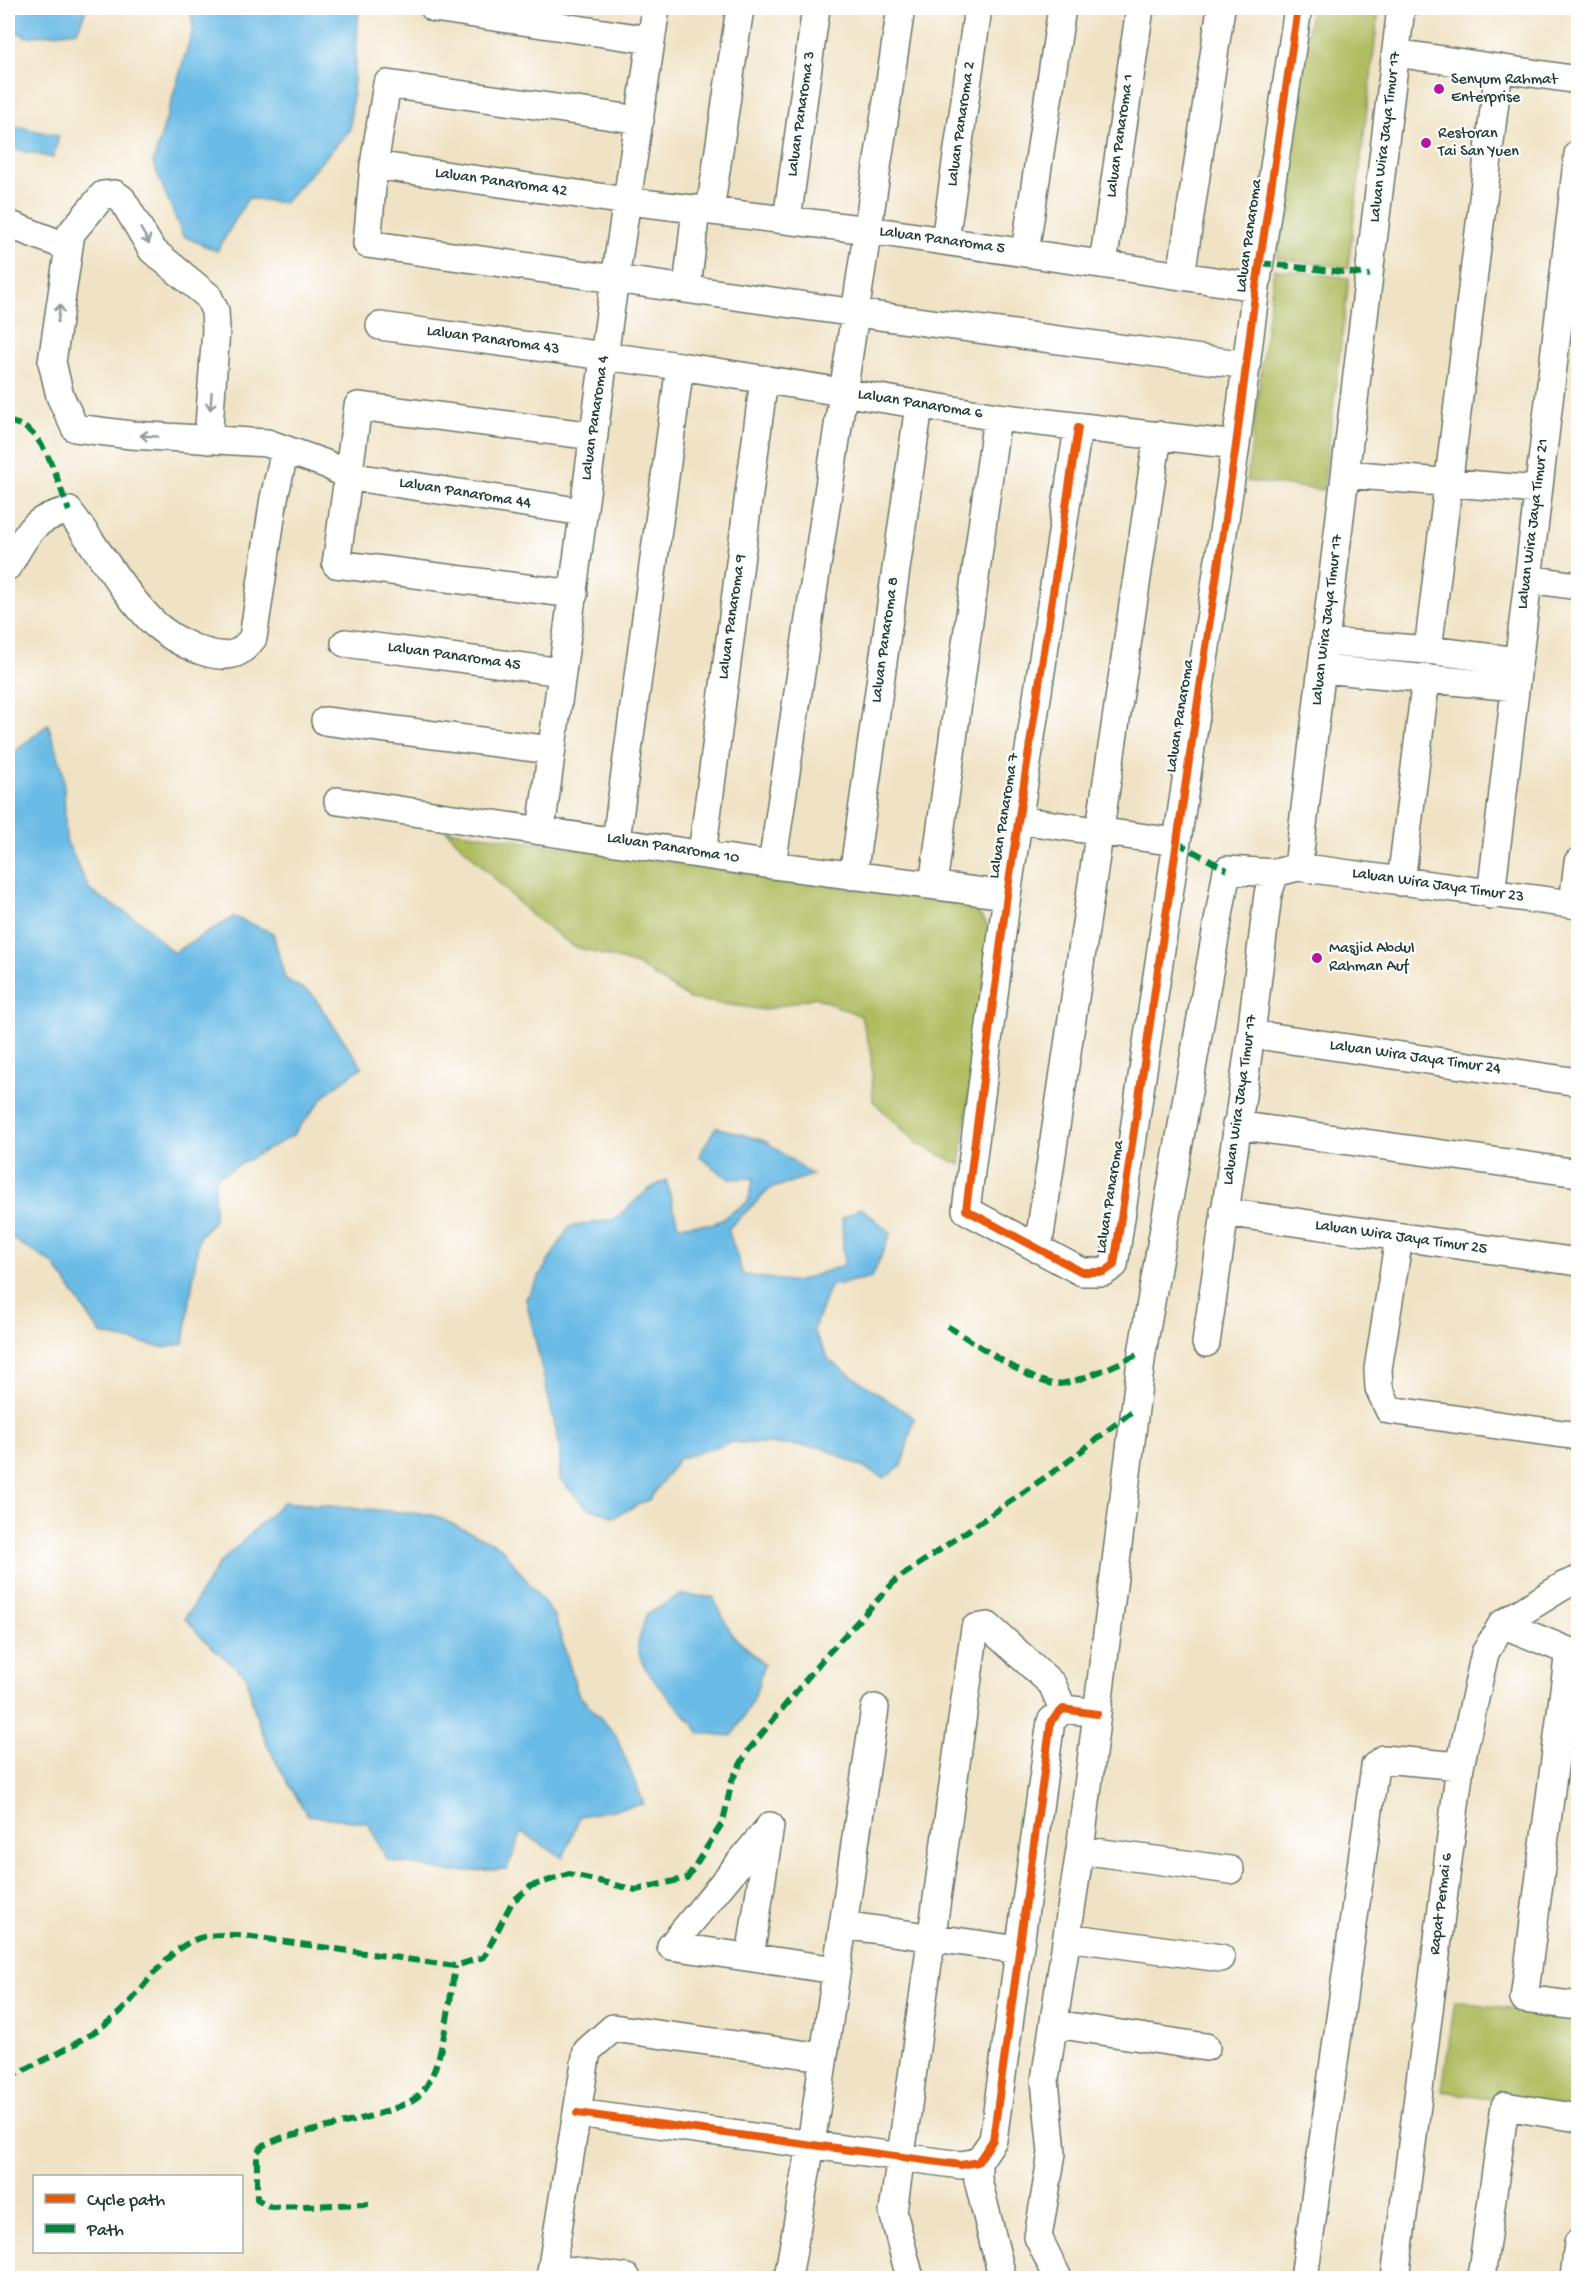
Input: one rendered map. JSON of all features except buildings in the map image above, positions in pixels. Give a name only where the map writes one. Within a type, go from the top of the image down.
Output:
[{"type":"street","points":[[434,8],[651,40]]},
{"type":"street","name":"Laluan Panaroma 4","points":[[541,830],[583,513],[656,8]]},
{"type":"street","points":[[687,288],[740,8]]},
{"type":"street","name":"Laluan Panaroma 3","points":[[787,220],[816,8]]},
{"type":"street","points":[[772,865],[901,8]]},
{"type":"street","name":"Laluan Panaroma 2","points":[[945,241],[978,8]]},
{"type":"street","points":[[1025,252],[1062,8]]},
{"type":"street","name":"Laluan Panaroma 1","points":[[1103,264],[1140,8]]},
{"type":"street","points":[[1181,276],[1221,8]]},
{"type":"street","name":"Laluan Panaroma","points":[[966,1210],[1082,1272],[1104,1272],[1114,1265],[1145,1068],[1298,8]]},
{"type":"street","name":"Laluan Wira Jaya Timur 17","points":[[1206,1343],[1251,1034],[1268,894],[1287,870],[1323,669],[1401,8]]},
{"type":"street","points":[[1396,53],[1578,80]]},
{"type":"street","points":[[1428,650],[1499,68]]},
{"type":"street","points":[[640,120],[387,84],[374,165],[367,244],[856,314],[1247,364]]},
{"type":"street","name":"Laluan Wira Jaya Timur 21","points":[[1491,895],[1578,154]]},
{"type":"street","name":"Laluan Panaroma 42","points":[[374,165],[627,201]]},
{"type":"street","points":[[8,224],[68,246],[71,233],[103,195],[115,194],[122,199],[152,250],[208,296],[215,311],[216,330],[208,440]]},
{"type":"street","name":"Laluan Panaroma 5","points":[[627,201],[869,230],[1256,288]]},
{"type":"street","name":"Laluan Panaroma 44","points":[[68,246],[52,362],[60,396],[75,428],[116,434],[267,443],[326,464],[348,476],[583,513]]},
{"type":"street","name":"Laluan Panaroma 43","points":[[380,326],[605,357]]},
{"type":"street","name":"Laluan Panaroma 6","points":[[605,357],[680,366],[998,417],[1236,445]]},
{"type":"street","points":[[615,840],[680,366]]},
{"type":"street","name":"Laluan Panaroma 9","points":[[702,854],[764,379]]},
{"type":"street","name":"Laluan Panaroma 8","points":[[853,876],[919,405]]},
{"type":"street","points":[[574,594],[336,564],[358,406],[594,436]]},
{"type":"street","points":[[933,885],[998,417]]},
{"type":"street","name":"Laluan Panaroma 7","points":[[966,1210],[1007,895],[1078,428]]},
{"type":"street","points":[[1038,1249],[1158,435]]},
{"type":"street","points":[[8,566],[30,529],[40,519],[69,511],[155,624],[174,639],[207,652],[224,656],[235,653],[243,649],[253,638],[274,498],[285,450]]},
{"type":"street","points":[[1346,474],[1538,490]]},
{"type":"street","points":[[1528,579],[1578,586]]},
{"type":"street","points":[[1326,642],[1428,650],[1517,674]]},
{"type":"street","name":"Laluan Panaroma 45","points":[[345,643],[562,672]]},
{"type":"street","points":[[1323,669],[1426,678],[1517,674]]},
{"type":"street","points":[[1401,882],[1426,678]]},
{"type":"street","points":[[326,721],[551,750]]},
{"type":"street","name":"Laluan Panaroma 10","points":[[338,801],[615,840],[772,865],[1007,895]]},
{"type":"street","points":[[1018,820],[1176,842]]},
{"type":"street","points":[[1576,905],[1578,862]]},
{"type":"street","name":"Laluan Wira Jaya Timur 23","points":[[1097,1714],[1142,1353],[1227,870],[1287,870],[1576,905]]},
{"type":"street","name":"Laluan Wira Jaya Timur 24","points":[[1251,1034],[1578,1082]]},
{"type":"street","points":[[1236,1125],[1578,1173]]},
{"type":"street","name":"Laluan Wira Jaya Timur 25","points":[[1224,1212],[1578,1262]]},
{"type":"street","points":[[1399,1238],[1378,1369],[1379,1388],[1389,1410],[1578,1436]]},
{"type":"street","name":"Rapat Permai 6","points":[[1395,2278],[1460,1766],[1485,1653],[1502,1624],[1565,1585],[1578,1580]]},
{"type":"street","points":[[1502,1624],[1574,1653],[1524,1999],[1578,2006]]},
{"type":"street","points":[[910,2278],[892,2212],[975,1628],[988,1626],[1004,1640],[1052,1684],[1063,1708]]},
{"type":"street","points":[[788,2278],[811,2144],[875,1708]]},
{"type":"street","points":[[1058,2278],[1038,2238],[1052,2152],[1045,2080],[1080,1850],[1097,1714],[1063,1708]]},
{"type":"street","points":[[1002,2276],[978,2180],[978,2162],[993,2140],[1051,1721],[1063,1708]]},
{"type":"street","points":[[1304,2278],[1375,1766],[1383,1759],[1460,1766]]},
{"type":"street","points":[[750,1957],[770,1826],[671,1946],[836,1970]]},
{"type":"street","points":[[1080,1850],[1230,1870]]},
{"type":"street","points":[[843,1925],[1019,1950]]},
{"type":"street","points":[[1067,1937],[1221,1958]]},
{"type":"street","points":[[1055,2024],[1206,2047]]},
{"type":"street","points":[[627,2278],[551,2273],[587,2051],[613,2028],[823,2057]]},
{"type":"street","points":[[1481,2278],[1505,2106],[1578,2118]]},
{"type":"street","points":[[577,2113],[961,2165],[978,2162]]},
{"type":"street","points":[[1574,2278],[1578,2243]]},
{"type":"green space","points":[[1311,8],[1379,8],[1348,268],[1277,258]]},
{"type":"green space","points":[[1274,269],[1349,278],[1323,490],[1247,481]]},
{"type":"green space","points":[[446,830],[973,906],[990,930],[960,1165],[917,1143],[873,1101],[871,1051],[861,1016],[815,997],[765,1010],[690,999],[637,965],[573,946],[531,915]]},
{"type":"green space","points":[[1455,2001],[1578,2019],[1578,2111],[1442,2091]]},
{"type":"water","points":[[8,8],[87,8],[77,31],[27,37],[8,28]]},
{"type":"water","points":[[191,8],[359,8],[350,130],[284,203],[248,198],[217,251],[183,236],[153,163],[193,29]]},
{"type":"water","points":[[16,126],[59,136],[53,158],[11,148]]},
{"type":"water","points":[[48,724],[63,771],[66,840],[90,891],[141,922],[173,953],[234,917],[273,933],[285,979],[312,994],[362,1067],[327,1093],[292,1136],[215,1178],[214,1220],[199,1237],[184,1343],[165,1348],[101,1334],[54,1264],[8,1236],[8,758]]},
{"type":"water","points":[[716,1127],[765,1141],[812,1175],[770,1189],[728,1229],[743,1275],[796,1282],[844,1265],[842,1219],[861,1208],[891,1233],[872,1277],[830,1286],[813,1330],[830,1361],[914,1418],[902,1465],[884,1478],[822,1447],[731,1442],[678,1459],[650,1499],[614,1517],[585,1506],[560,1479],[560,1448],[526,1299],[569,1227],[615,1219],[649,1189],[666,1180],[678,1225],[714,1224],[748,1202],[754,1178],[729,1179],[699,1156]]},
{"type":"water","points":[[283,1502],[433,1515],[500,1546],[555,1617],[578,1694],[615,1734],[644,1804],[580,1816],[563,1858],[522,1832],[507,1869],[451,1872],[387,1860],[368,1823],[307,1815],[262,1733],[247,1677],[203,1639],[185,1618],[219,1564]]},
{"type":"water","points":[[681,1595],[713,1597],[732,1635],[764,1664],[754,1699],[732,1736],[700,1733],[654,1680],[640,1657],[638,1643],[646,1615]]},
{"type":"marked path","points":[[1260,263],[1370,275]]},
{"type":"marked path","points":[[8,422],[21,425],[40,443],[48,456],[69,511]]},
{"type":"marked path","points":[[1176,842],[1227,870]]},
{"type":"marked path","points":[[947,1326],[1001,1360],[1043,1382],[1054,1384],[1085,1377],[1142,1353]]},
{"type":"marked path","points":[[8,2078],[62,2051],[100,2028],[122,2010],[180,1948],[203,1937],[238,1935],[455,1966],[484,1957],[512,1902],[531,1886],[569,1874],[636,1890],[687,1878],[723,1822],[732,1780],[747,1752],[822,1660],[896,1580],[1066,1463],[1135,1409]]},
{"type":"marked path","points":[[369,2204],[271,2207],[257,2199],[257,2152],[264,2145],[281,2138],[372,2116],[417,2097],[426,2087],[439,2055],[448,2016],[455,1966]]},
{"type":"cycle path","points":[[1078,428],[1007,895],[966,1210],[1082,1272],[1104,1272],[1114,1265],[1236,445],[1256,287],[1298,8]]},
{"type":"cycle path","points":[[577,2113],[961,2165],[978,2162],[993,2140],[1051,1721],[1063,1709],[1097,1714]]},
{"type":"place","name":"Senyum Rahmat Enterprise","points":[[1439,89]]},
{"type":"place","name":"Restoran Tai San Yuen","points":[[1426,143]]},
{"type":"place","name":"Masjid Abdul Rahman Auf","points":[[1317,958]]}]
